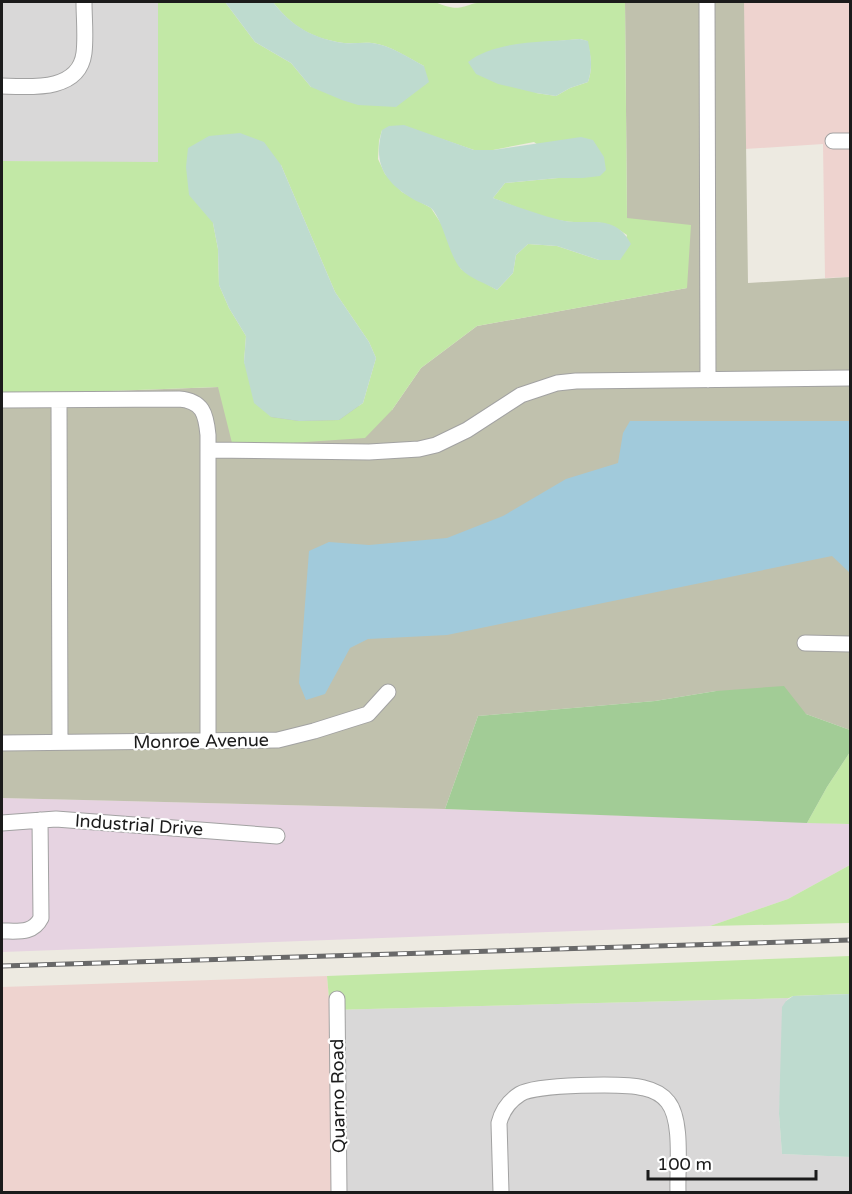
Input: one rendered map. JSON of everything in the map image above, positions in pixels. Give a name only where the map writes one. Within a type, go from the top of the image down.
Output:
[{"type":"street","points":[[2,86],[63,82],[76,71],[84,55],[84,2]]},
{"type":"street","points":[[707,2],[708,380]]},
{"type":"street","points":[[833,141],[850,141]]},
{"type":"street","points":[[208,450],[388,452],[418,449],[449,440],[521,395],[557,383],[850,378]]},
{"type":"street","points":[[2,400],[189,400],[202,409],[206,417],[208,450],[208,741]]},
{"type":"street","points":[[59,400],[60,742]]},
{"type":"street","points":[[805,644],[850,644]]},
{"type":"street","name":"Monroe Avenue","points":[[2,743],[278,740],[368,714],[388,692]]},
{"type":"street","name":"Industrial Drive","points":[[2,823],[56,819],[277,836]]},
{"type":"street","points":[[2,931],[30,931],[37,926],[41,918],[40,820]]},
{"type":"street","name":"Quarno Road","points":[[337,999],[339,1192]]},
{"type":"street","points":[[501,1192],[499,1123],[501,1115],[512,1100],[526,1091],[535,1089],[625,1086],[643,1088],[659,1094],[672,1108],[676,1126],[678,1192]]},
{"type":"shaded area","points":[[2,2],[77,2],[77,54],[65,73],[50,79],[2,80]]},
{"type":"shaded area","points":[[90,2],[158,2],[158,163],[2,161],[2,92],[73,82]]},
{"type":"shaded area","points":[[225,2],[273,2],[287,18],[313,35],[344,43],[386,46],[424,66],[429,82],[396,107],[358,105],[342,100],[311,87],[291,63],[255,42]]},
{"type":"shaded area","points":[[625,2],[744,2],[748,283],[850,277],[850,730],[806,714],[716,691],[655,701],[478,716],[445,809],[2,798],[2,395],[219,387],[392,410],[421,368],[477,326],[687,288],[627,219]]},
{"type":"shaded area","points":[[744,2],[850,2],[850,277],[825,278],[823,144],[745,149]]},
{"type":"shaded area","points":[[580,39],[588,41],[589,46],[591,66],[588,82],[556,96],[498,84],[476,74],[468,62],[479,55],[507,46]]},
{"type":"shaded area","points":[[404,125],[474,150],[493,150],[581,137],[593,140],[604,157],[606,170],[600,176],[505,183],[493,198],[560,220],[599,222],[617,227],[631,244],[620,260],[599,260],[557,246],[528,244],[516,255],[513,273],[497,290],[473,278],[457,263],[433,210],[403,193],[383,170],[379,152],[382,130],[389,126]]},
{"type":"shaded area","points":[[240,133],[264,142],[281,165],[335,292],[369,342],[376,358],[363,403],[339,420],[299,421],[271,417],[254,403],[244,362],[246,336],[229,308],[219,285],[218,249],[213,223],[189,195],[186,167],[188,148],[209,136]]},
{"type":"shaded area","points":[[2,798],[445,809],[850,824],[850,865],[788,899],[710,926],[2,952]]},
{"type":"shaded area","points":[[327,976],[330,1010],[332,1192],[2,1192],[2,987]]},
{"type":"shaded area","points":[[850,994],[850,1157],[782,1154],[779,1114],[782,1007],[793,996]]},
{"type":"shaded area","points":[[789,998],[786,1001],[779,1114],[782,1154],[850,1157],[850,1192],[332,1192],[330,1010]]},
{"type":"green space","points":[[158,2],[225,2],[255,42],[291,63],[311,87],[424,66],[379,44],[344,43],[313,35],[296,25],[273,2],[435,2],[458,8],[488,2],[625,2],[627,218],[691,225],[687,288],[477,326],[421,368],[392,410],[365,438],[233,447],[218,387],[2,395],[2,161],[158,162]],"holes":[[[580,39],[587,41],[590,52],[591,66],[588,82],[556,96],[536,93],[515,45]],[[382,130],[424,133],[474,150],[493,150],[534,142],[583,178],[505,183],[493,198],[546,218],[610,225],[627,235],[620,260],[599,260],[557,246],[528,244],[516,255],[513,273],[497,290],[461,269],[442,225],[431,208],[402,192],[385,174],[378,159]],[[281,165],[335,292],[369,342],[376,358],[363,403],[339,420],[299,421],[271,417],[244,362],[246,336],[229,308],[219,285],[218,249],[213,223]]]},
{"type":"green space","points":[[784,686],[806,714],[850,730],[850,752],[807,823],[445,809],[478,716],[655,701],[716,691]]},
{"type":"green space","points":[[850,752],[850,824],[807,823],[827,787]]},
{"type":"green space","points":[[850,865],[850,923],[710,926],[788,899]]},
{"type":"green space","points":[[850,956],[850,994],[789,998],[330,1010],[327,976]]},
{"type":"water","points":[[630,421],[850,421],[850,573],[832,556],[447,635],[368,639],[350,648],[325,694],[306,700],[299,683],[309,551],[329,542],[369,545],[447,538],[503,516],[566,479],[618,463],[623,433]]},
{"type":"railway","points":[[2,966],[850,940]]}]
